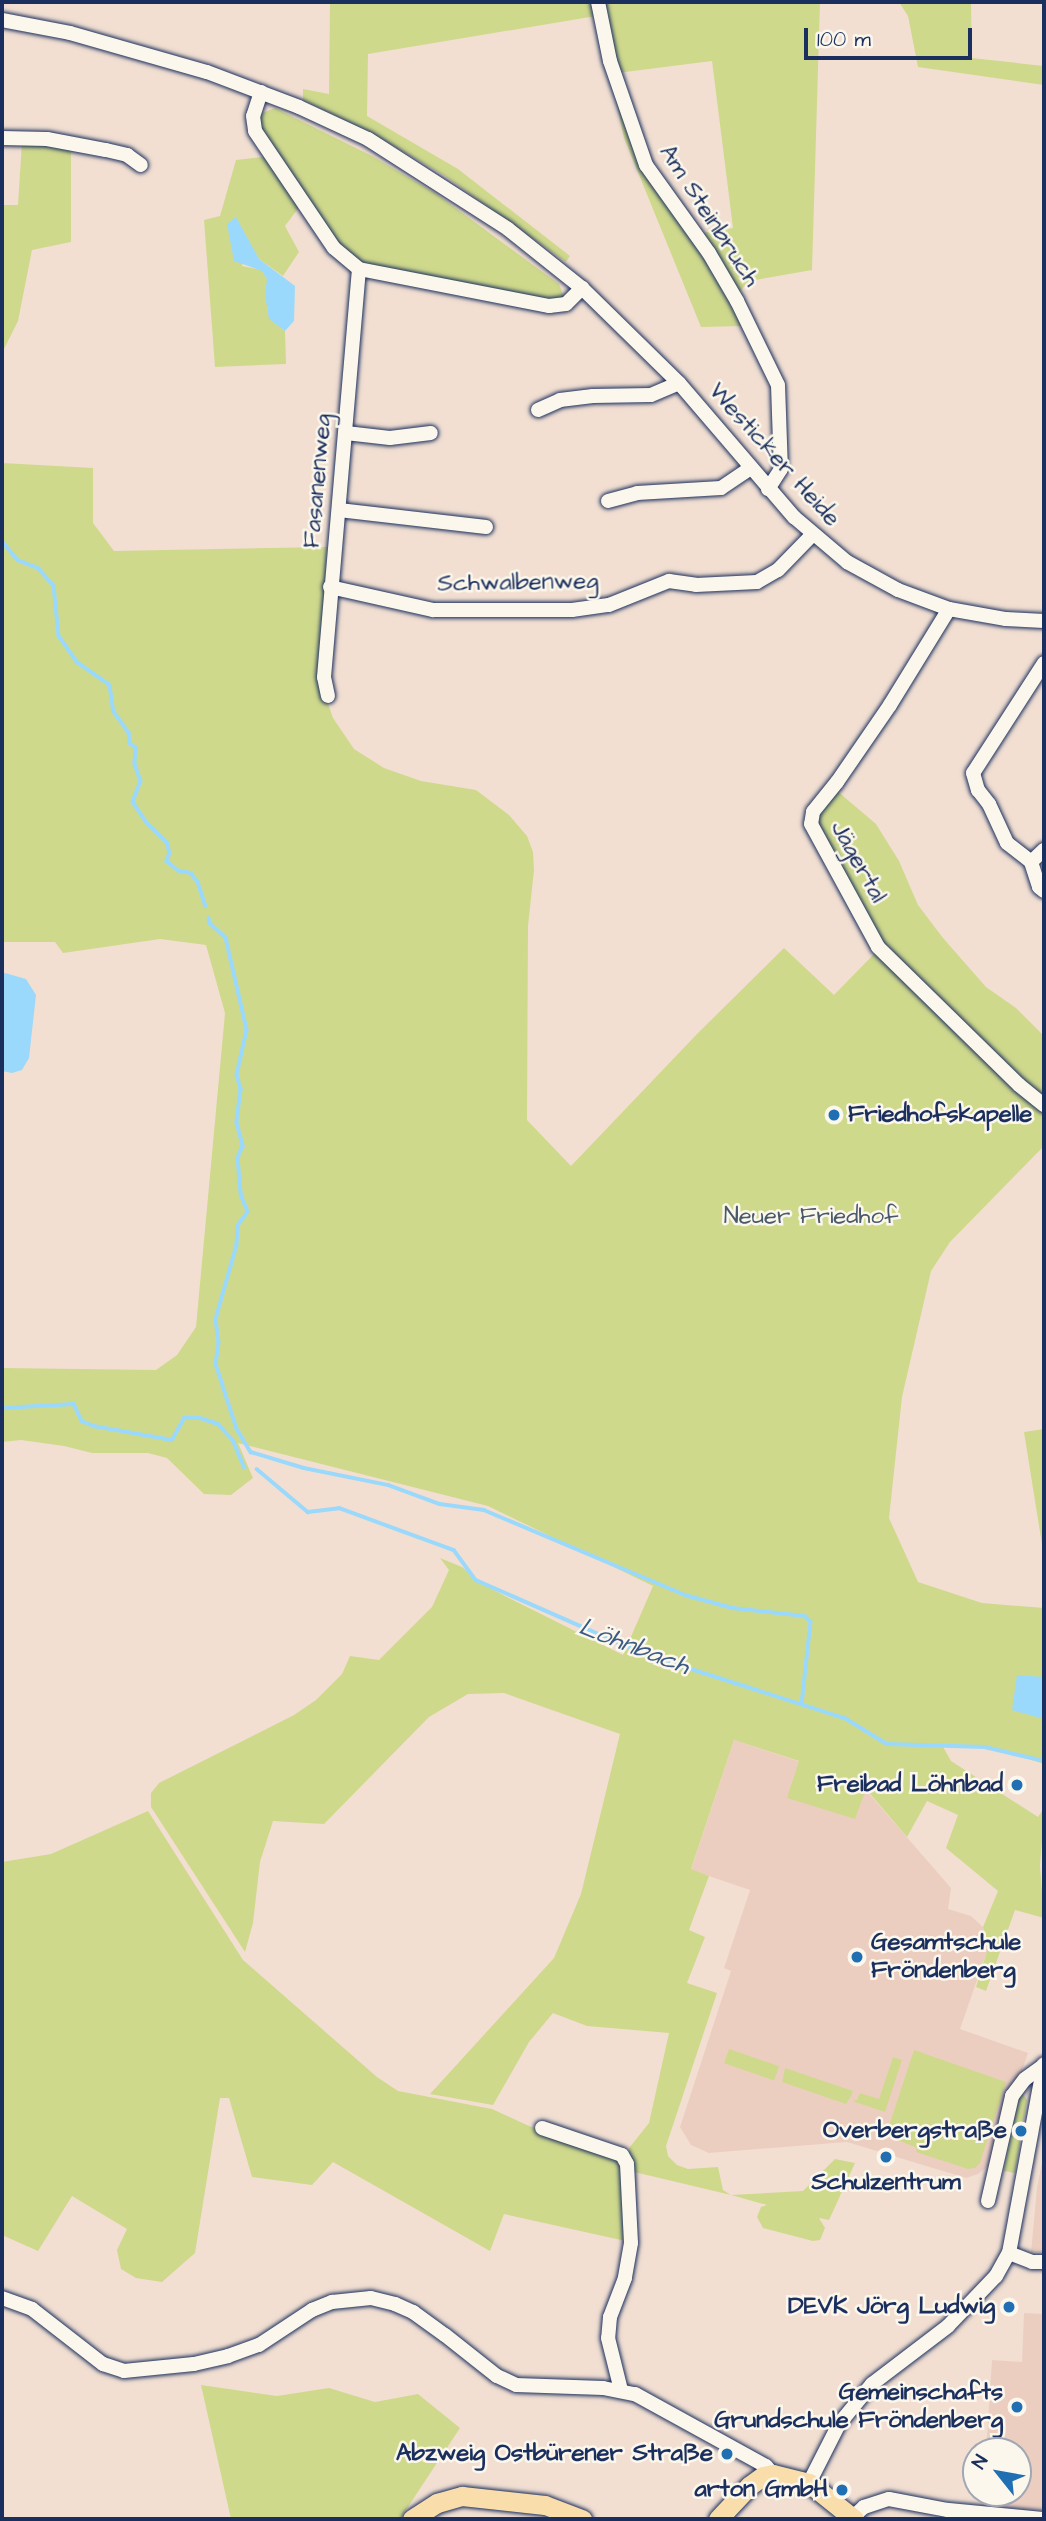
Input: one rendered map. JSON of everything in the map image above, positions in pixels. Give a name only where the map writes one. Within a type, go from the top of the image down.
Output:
[{"type":"main road","points":[[718,2519],[749,2486],[763,2476],[773,2474],[809,2483],[853,2519]]},
{"type":"main road","points":[[412,2519],[437,2503],[462,2496],[545,2505],[582,2519]]},
{"type":"street","name":"Am Steinbruch","points":[[598,2],[610,61],[646,165],[709,253],[737,301],[778,385],[781,469],[768,489]]},
{"type":"street","name":"Westicker Heide","points":[[2,20],[125,46],[219,76],[368,139],[442,183],[508,229],[582,288],[679,383],[768,489],[812,534],[847,562],[880,581],[949,609],[1006,619],[1044,621]]},
{"type":"street","points":[[261,92],[253,116],[255,131],[334,248],[359,270],[549,306],[566,304],[582,288]]},
{"type":"street","points":[[2,138],[47,139],[106,150],[127,155],[141,165]]},
{"type":"street","name":"Fasanenweg","points":[[328,696],[324,677],[330,587],[359,270]]},
{"type":"street","points":[[538,410],[560,401],[593,396],[651,395],[679,383]]},
{"type":"street","points":[[346,433],[390,438],[431,433]]},
{"type":"street","points":[[608,501],[637,494],[721,488],[751,468]]},
{"type":"street","points":[[339,510],[486,527]]},
{"type":"street","name":"Schwalbenweg","points":[[330,587],[433,610],[572,610],[609,605],[669,581],[696,585],[757,582],[778,570],[812,534]]},
{"type":"street","name":"Jägertal","points":[[949,609],[890,705],[813,812],[811,824],[878,947],[1019,1085],[1044,1105]]},
{"type":"street","points":[[1044,663],[973,773],[978,790],[989,804],[1007,843],[1031,862],[1039,887],[1044,891]]},
{"type":"street","points":[[1031,862],[1044,850]]},
{"type":"street","points":[[988,2202],[1012,2096],[1026,2079],[1044,2064]]},
{"type":"street","points":[[809,2483],[849,2410],[872,2384],[972,2305],[996,2276],[1009,2253],[1044,2064]]},
{"type":"street","points":[[542,2128],[622,2155],[627,2164],[631,2243],[625,2278],[610,2317],[608,2338],[621,2390]]},
{"type":"street","points":[[1009,2253],[1032,2262],[1044,2262]]},
{"type":"street","points":[[2,2298],[46,2318],[112,2369],[124,2371],[194,2364],[228,2356],[259,2345],[322,2306],[352,2298],[370,2298],[413,2312],[497,2376],[516,2385],[621,2390],[663,2409],[766,2466],[773,2474]]},
{"type":"street","points":[[853,2519],[864,2507],[889,2499],[994,2518],[1044,2519]]},
{"type":"shaded area","name":"Gesamtschule Fröndenberg","points":[[734,1740],[858,1781],[951,1888],[948,1909],[971,1916],[983,1927],[989,1946],[960,2029],[1028,2053],[988,2166],[978,2174],[966,2178],[847,2142],[709,2153],[691,2145],[680,2127],[731,1971],[724,1968],[750,1890],[691,1870]]},
{"type":"shaded area","points":[[1044,2153],[1044,2252],[1031,2252],[1037,2188]]},
{"type":"shaded area","name":"Gemeinschafts Grundschule Fröndenberg","points":[[1024,2313],[1044,2314],[1044,2510],[998,2507],[1032,2507],[1032,2437],[987,2437],[992,2360],[1022,2362]]},
{"type":"green space","points":[[330,2],[592,2],[596,16],[368,54],[367,116],[458,169],[570,256],[566,262],[445,176],[370,132],[303,100],[303,89],[329,94]]},
{"type":"green space","points":[[601,2],[820,2],[812,270],[749,281],[736,296],[696,234],[733,228],[712,61],[617,73]]},
{"type":"green space","points":[[899,2],[971,2],[972,58],[1044,66],[1044,85],[918,67],[908,16]]},
{"type":"green space","points":[[611,76],[643,168],[704,259],[743,326],[701,327],[624,138]]},
{"type":"green space","points":[[275,108],[372,156],[435,193],[559,284],[564,297],[549,305],[360,267],[337,246],[257,126],[260,114]]},
{"type":"green space","points":[[22,142],[71,146],[71,242],[32,250],[18,321],[2,353],[2,205],[18,205]]},
{"type":"green space","points":[[270,156],[303,202],[285,226],[299,252],[283,276],[259,259],[248,242],[242,266],[262,270],[267,279],[267,308],[270,319],[285,331],[286,364],[215,367],[204,220],[220,216],[236,160]]},
{"type":"green space","name":"Neuer Friedhof","points":[[2,463],[93,468],[93,523],[114,551],[327,547],[319,677],[333,718],[354,749],[384,768],[421,781],[476,790],[509,815],[527,836],[533,852],[534,870],[528,926],[527,1120],[571,1166],[697,1034],[784,948],[834,995],[875,953],[1016,1091],[1044,1112],[1044,1146],[950,1242],[931,1271],[902,1397],[889,1518],[918,1582],[982,1603],[1044,1608],[1044,1764],[994,1748],[942,1745],[951,1761],[1038,1817],[1042,1811],[1044,1814],[1040,1866],[1044,1918],[1015,1910],[986,1991],[976,1987],[989,1945],[983,1927],[998,1891],[946,1848],[958,1815],[927,1801],[907,1837],[866,1789],[855,1819],[787,1798],[799,1761],[734,1740],[691,1869],[709,1876],[689,1930],[705,1937],[687,1983],[717,1993],[666,2146],[668,2156],[677,2165],[688,2169],[718,2167],[723,2190],[731,2195],[630,2171],[629,2148],[649,2123],[669,2033],[587,2026],[553,2013],[529,2042],[493,2105],[430,2094],[554,1958],[581,1894],[620,1734],[504,1693],[468,1694],[429,1717],[324,1824],[273,1821],[260,1862],[253,1923],[245,1952],[151,1807],[151,1793],[159,1783],[294,1715],[316,1700],[342,1674],[350,1656],[379,1660],[432,1607],[449,1570],[440,1558],[462,1567],[483,1584],[505,1596],[623,1655],[653,1586],[488,1506],[238,1443],[253,1478],[231,1495],[204,1494],[167,1458],[148,1453],[92,1453],[21,1440],[2,1442],[2,1368],[156,1370],[177,1355],[196,1327],[225,1013],[206,945],[160,939],[63,953],[55,942],[2,942]]},
{"type":"green space","points":[[836,790],[876,824],[899,861],[918,905],[943,938],[986,987],[1016,1008],[1044,1036],[1044,1096],[1014,1075],[880,944],[817,829],[821,805]]},
{"type":"green space","points":[[1044,1429],[1044,1557],[1024,1432]]},
{"type":"green space","points":[[148,1811],[243,1960],[377,2077],[398,2091],[492,2109],[529,2126],[620,2156],[630,2242],[504,2214],[490,2251],[333,2162],[312,2185],[252,2177],[229,2098],[220,2098],[195,2253],[162,2282],[136,2278],[121,2269],[117,2250],[127,2229],[72,2196],[38,2251],[2,2235],[2,1862],[51,1854]]},
{"type":"green space","points":[[729,2049],[779,2066],[774,2080],[724,2063]]},
{"type":"green space","points":[[914,2050],[1006,2082],[980,2163],[975,2168],[968,2169],[916,2152],[917,2148],[886,2135]]},
{"type":"green space","points":[[893,2057],[902,2060],[885,2112],[852,2101],[857,2100],[860,2093],[879,2099]]},
{"type":"green space","points":[[785,2068],[853,2091],[846,2104],[782,2082]]},
{"type":"green space","points":[[1023,2094],[1027,2100],[1015,2173],[1004,2171],[1018,2097]]},
{"type":"green space","points":[[835,2159],[855,2163],[829,2220],[819,2218],[825,2228],[820,2240],[813,2241],[763,2228],[757,2217],[761,2207],[767,2205],[731,2195],[803,2191]]},
{"type":"green space","points":[[201,2385],[277,2396],[329,2388],[375,2402],[418,2394],[460,2428],[400,2519],[231,2519]]},
{"type":"water","points":[[236,217],[259,259],[295,286],[294,321],[285,331],[269,319],[265,294],[267,279],[262,271],[234,261],[227,224]]},
{"type":"water","points":[[5,973],[26,979],[36,995],[29,1058],[22,1070],[12,1073],[2,1071],[2,975]]},
{"type":"water","points":[[1017,1675],[1044,1677],[1044,1719],[1012,1710]]},
{"type":"waterway","points":[[2,541],[18,560],[38,568],[54,586],[59,636],[77,662],[110,685],[114,712],[129,733],[130,743],[136,748],[135,764],[141,781],[133,802],[147,823],[167,842],[170,853],[167,861],[179,871],[191,873],[198,882],[206,906]]},
{"type":"waterway","points":[[209,918],[210,923],[226,938],[247,1030],[237,1075],[241,1089],[237,1123],[243,1146],[238,1158],[241,1194],[248,1212],[238,1226],[237,1245],[216,1319],[219,1343],[216,1364],[237,1429],[251,1452],[304,1468],[388,1485],[440,1504],[484,1510],[685,1595],[733,1608],[805,1616],[811,1622],[802,1705]]},
{"type":"waterway","name":"Löhnbach","points":[[2,1408],[74,1404],[82,1421],[94,1426],[172,1440],[184,1418],[200,1418],[218,1424],[233,1440],[245,1468]]},
{"type":"waterway","name":"Löhnbach","points":[[257,1469],[308,1512],[339,1508],[454,1550],[476,1580],[644,1654],[845,1718],[887,1744],[985,1747],[1044,1761]]},
{"type":"place","name":"Friedhofskapelle","points":[[834,1115]]},
{"type":"place","name":"Freibad Löhnbad","points":[[1017,1785]]},
{"type":"place","name":"Gesamtschule Fröndenberg","points":[[857,1957]]},
{"type":"place","name":"Overbergstraße","points":[[1021,2131]]},
{"type":"place","name":"Schulzentrum","points":[[886,2157]]},
{"type":"place","name":"DEVK Jörg Ludwig","points":[[1009,2307]]},
{"type":"place","name":"Gemeinschafts Grundschule Fröndenberg","points":[[1017,2407]]},
{"type":"place","name":"Abzweig Ostbürener Straße","points":[[727,2454]]},
{"type":"place","name":"arton GmbH","points":[[842,2490]]}]
